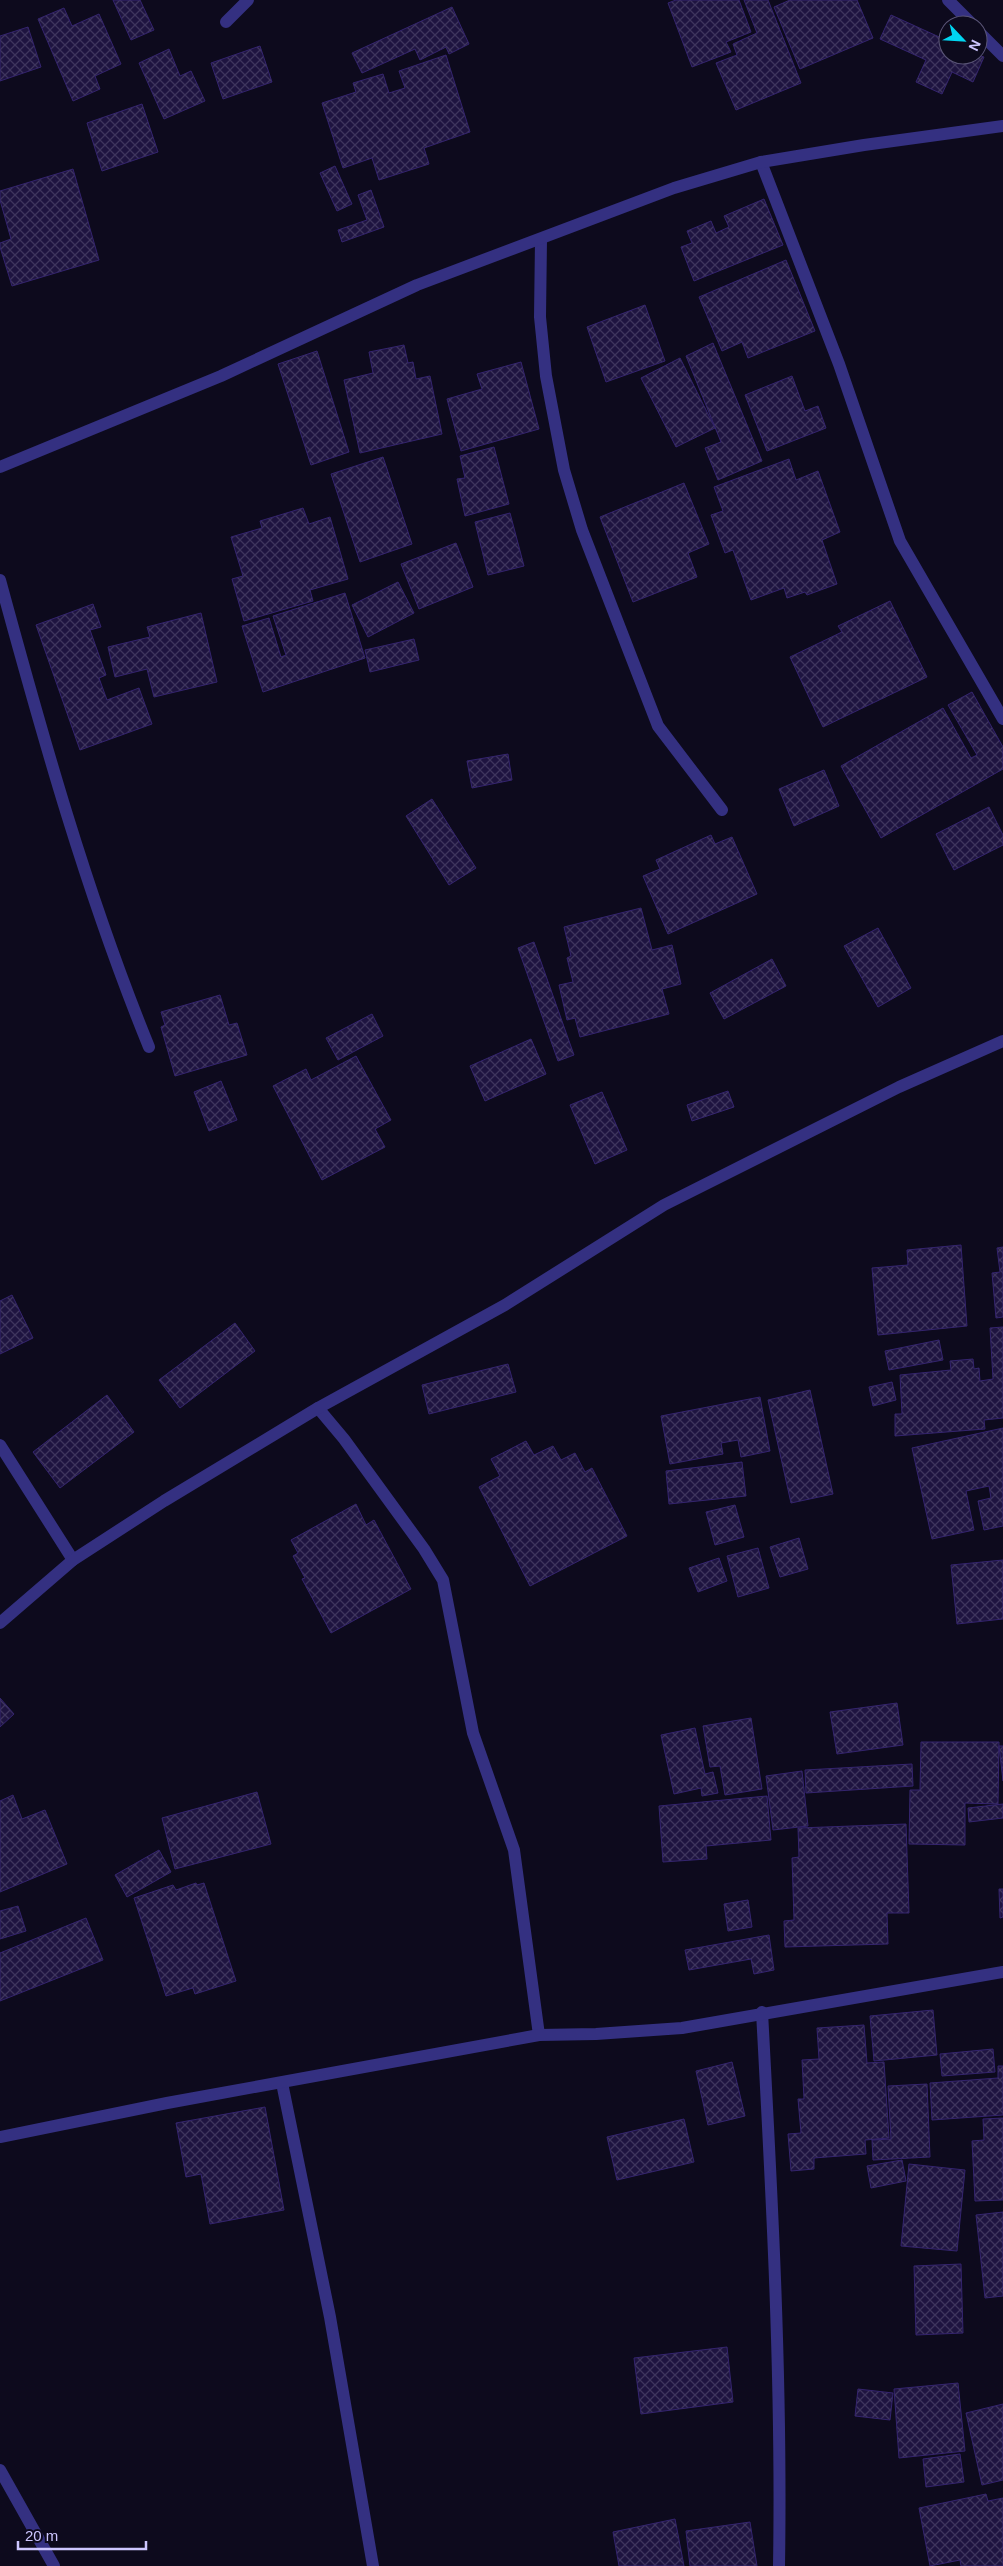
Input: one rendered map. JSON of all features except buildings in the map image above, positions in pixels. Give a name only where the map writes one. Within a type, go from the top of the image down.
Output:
[{"type":"street","points":[[226,22],[248,0]]},
{"type":"street","points":[[948,0],[963,15]]},
{"type":"street","points":[[988,41],[1003,56]]},
{"type":"street","points":[[0,467],[221,376],[417,285],[541,240],[674,188],[761,162],[864,145],[1003,126]]},
{"type":"street","points":[[761,162],[839,364],[900,541],[1003,719]]},
{"type":"street","points":[[541,240],[540,317],[546,376],[564,470],[582,530],[658,726],[722,810]]},
{"type":"street","points":[[0,580],[45,746],[91,892],[149,1047]]},
{"type":"street","points":[[0,1623],[73,1560],[164,1501],[318,1408],[505,1306],[664,1206],[899,1087],[1003,1041]]},
{"type":"street","points":[[318,1408],[344,1439],[424,1548],[443,1580],[473,1733],[514,1850],[539,2035]]},
{"type":"street","points":[[0,1445],[73,1560]]},
{"type":"street","points":[[0,2137],[167,2103],[282,2084],[539,2035],[596,2034],[682,2028],[762,2012],[948,1983],[1003,1972]]},
{"type":"street","points":[[762,2012],[773,2200],[780,2496],[779,2566]]},
{"type":"street","points":[[282,2084],[330,2317],[373,2566]]},
{"type":"street","points":[[0,2470],[54,2566]]}]
